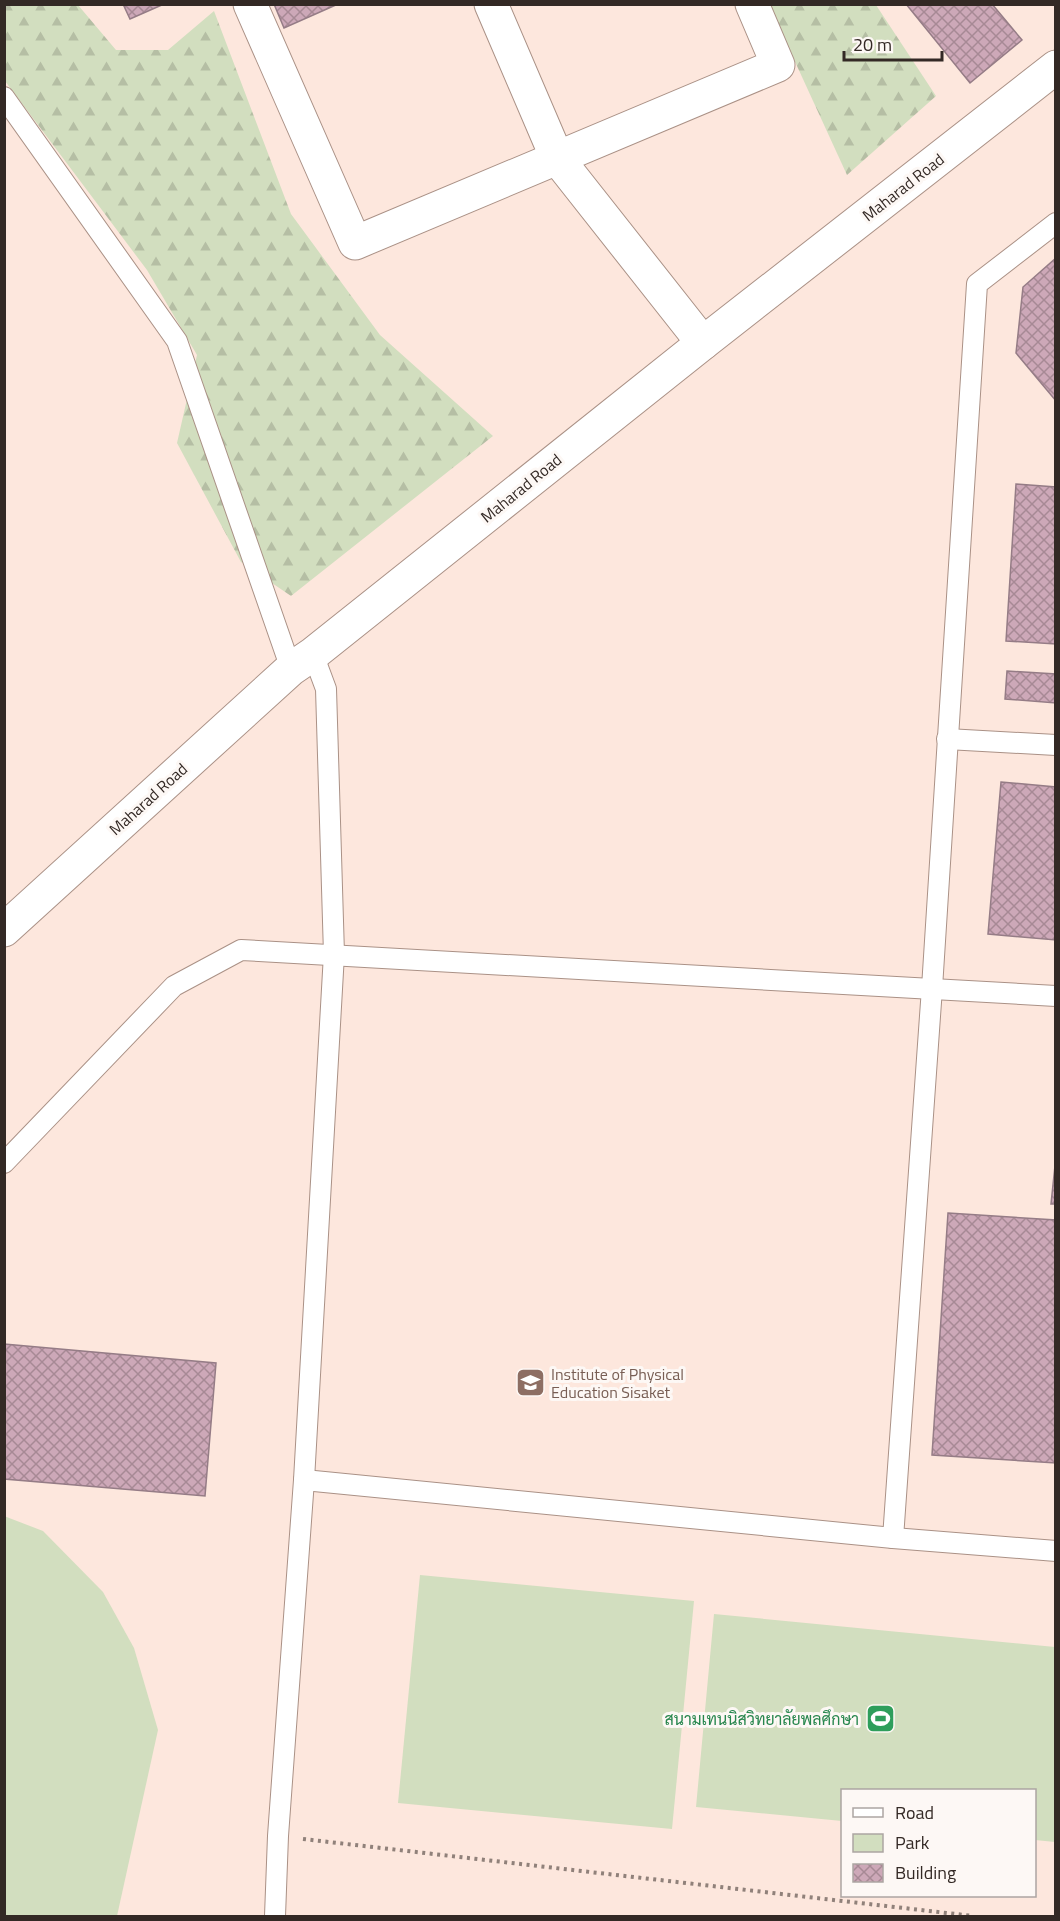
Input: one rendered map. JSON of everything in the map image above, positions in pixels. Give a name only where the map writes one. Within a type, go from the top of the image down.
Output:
[{"type":"street","points":[[250,4],[355,243],[778,65],[752,4]]},
{"type":"street","points":[[490,4],[556,158],[703,343]]},
{"type":"street","name":"Maharad Road","points":[[4,930],[302,662],[703,343],[1056,67]]},
{"type":"lane","points":[[4,97],[177,341],[302,662],[326,689],[334,954],[304,1480],[278,1836],[275,1917]]},
{"type":"lane","points":[[893,1538],[932,988],[976,284],[1056,223]]},
{"type":"lane","points":[[947,739],[1056,745]]},
{"type":"lane","points":[[4,1163],[174,986],[242,950],[1056,996]]},
{"type":"lane","points":[[304,1480],[893,1538],[1056,1551]]},
{"type":"path","points":[[278,1836],[973,1917]]},
{"type":"green space","points":[[5,5],[78,5],[116,50],[168,50],[214,11],[291,214],[380,335],[493,436],[291,596],[241,562],[177,443],[197,355],[147,270],[5,81]]},
{"type":"green space","points":[[769,5],[876,5],[936,96],[847,175]]},
{"type":"green space","points":[[4,1516],[43,1531],[103,1592],[134,1648],[158,1730],[117,1916],[5,1916]]},
{"type":"green space","points":[[420,1575],[694,1601],[672,1829],[398,1803]]},
{"type":"green space","name":"สนามเทนนิสวิทยาลัยพลศึกษา","points":[[714,1614],[1055,1647],[1055,1842],[1036,1840],[1036,1789],[841,1789],[841,1821],[696,1807]]},
{"type":"building","points":[[123,4],[164,4],[130,19]]},
{"type":"building","points":[[274,4],[338,4],[284,28]]},
{"type":"building","points":[[906,4],[992,4],[1022,40],[970,83]]},
{"type":"building","points":[[1056,258],[1056,401],[1016,353],[1023,287]]},
{"type":"building","points":[[1016,484],[1056,487],[1056,644],[1006,641]]},
{"type":"building","points":[[1007,671],[1056,674],[1056,703],[1005,699]]},
{"type":"building","points":[[1001,782],[1056,787],[1056,940],[988,934]]},
{"type":"building","points":[[1056,1156],[1056,1204],[1051,1204]]},
{"type":"building","points":[[948,1213],[1056,1220],[1056,1463],[932,1455]]},
{"type":"building","points":[[4,1344],[216,1363],[205,1496],[4,1479]]},
{"type":"place","name":"Institute of Physical Education Sisaket","points":[[530,1383]]},
{"type":"place","name":"สนามเทนนิสวิทยาลัยพลศึกษา","points":[[880,1719]]}]
